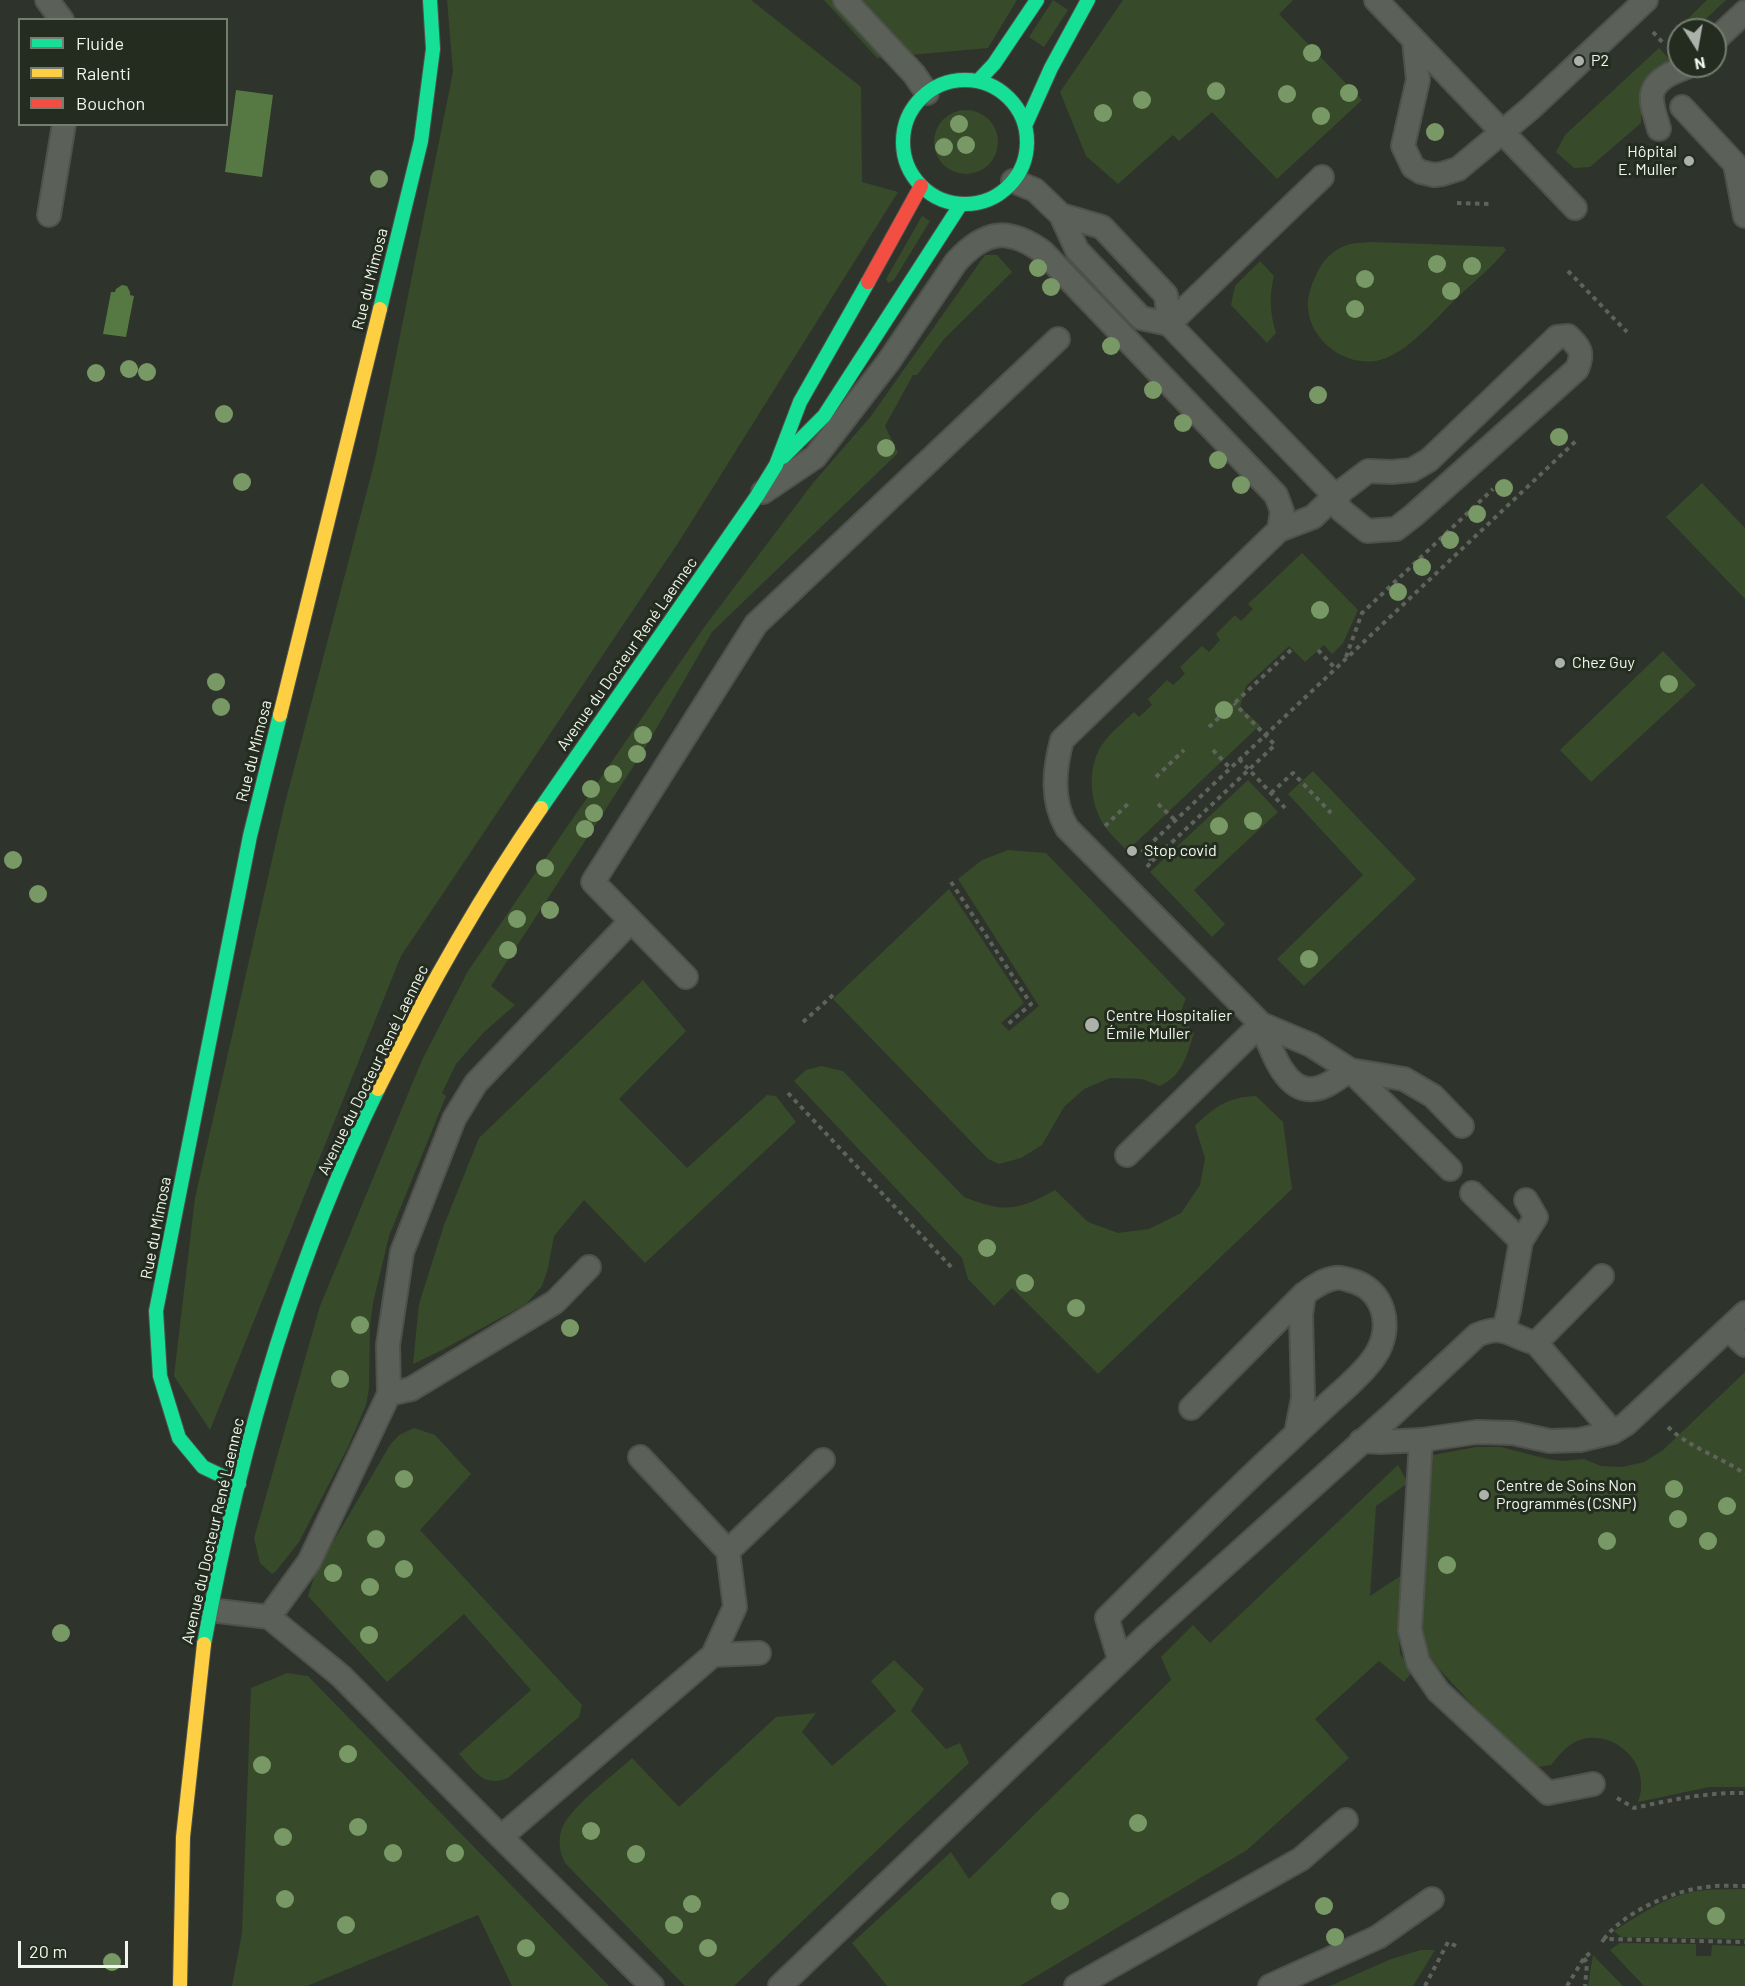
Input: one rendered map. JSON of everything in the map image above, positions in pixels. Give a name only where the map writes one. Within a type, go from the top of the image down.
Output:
[{"type":"main road","name":"Rue du Mimosa","points":[[239,1484],[203,1467],[180,1437],[160,1376],[156,1311],[250,836],[421,141],[433,49],[430,0]]},
{"type":"main road","points":[[978,81],[994,64],[1037,0]]},
{"type":"main road","points":[[1025,126],[1088,0]]},
{"type":"main road","points":[[960,80],[978,81],[994,87],[1008,97],[1018,110],[1025,126],[1027,146],[1023,164],[1013,181],[998,194],[980,202],[962,204],[939,199],[921,186],[910,172],[904,156],[903,138],[906,121],[914,105],[927,93],[942,84],[960,80]]},
{"type":"main road","name":"Avenue du Docteur René Laennec","points":[[180,1986],[183,1837],[199,1681],[210,1610],[253,1427],[284,1321],[309,1249],[356,1134],[410,1024],[452,947],[523,834],[757,496],[776,465],[800,402],[921,186]]},
{"type":"main road","name":"Avenue du Docteur René Laennec","points":[[776,465],[824,416],[962,204]]},
{"type":"lane","points":[[47,0],[60,18]]},
{"type":"lane","points":[[845,0],[914,74],[927,93]]},
{"type":"lane","points":[[1376,0],[1575,208]]},
{"type":"lane","points":[[1414,40],[1418,80],[1403,146],[1413,167],[1421,172],[1434,175],[1458,169],[1545,95],[1646,0]]},
{"type":"lane","points":[[1727,29],[1745,12]]},
{"type":"lane","points":[[1659,129],[1650,99],[1659,82],[1667,76]]},
{"type":"lane","points":[[1682,106],[1735,164],[1745,216]]},
{"type":"lane","points":[[48,215],[64,126]]},
{"type":"lane","points":[[1169,324],[1322,177]]},
{"type":"lane","points":[[1013,181],[1035,190],[1062,215],[1077,250],[1141,318],[1169,324],[1335,496],[1341,510],[1367,531],[1396,529],[1414,515],[1577,369],[1581,358],[1579,347],[1568,336],[1557,337],[1429,460],[1412,470],[1368,471],[1335,496],[1313,517],[1280,530],[1062,740],[1056,762],[1057,803],[1059,814],[1067,828],[1261,1024],[1311,1045],[1350,1070],[1449,1169]]},
{"type":"lane","points":[[1062,215],[1102,227],[1166,295],[1169,324]]},
{"type":"lane","points":[[757,496],[815,458],[889,361],[956,262],[969,248],[987,237],[1005,236],[1025,239],[1043,252],[1276,495],[1282,511],[1280,530]]},
{"type":"lane","points":[[686,977],[593,882],[756,624],[1058,339]]},
{"type":"lane","points":[[268,1617],[309,1562],[389,1394],[388,1345],[402,1252],[454,1119],[476,1083],[631,921]]},
{"type":"lane","points":[[1261,1024],[1278,1066],[1298,1088],[1312,1090],[1330,1084],[1350,1070],[1404,1079],[1433,1096],[1462,1126]]},
{"type":"lane","points":[[1127,1155],[1261,1024]]},
{"type":"lane","points":[[1472,1193],[1521,1241]]},
{"type":"lane","points":[[1504,1329],[1521,1241],[1536,1217],[1526,1200]]},
{"type":"lane","points":[[389,1394],[411,1389],[555,1302],[589,1267]]},
{"type":"lane","points":[[1536,1343],[1602,1276]]},
{"type":"lane","points":[[1120,1661],[1107,1618],[1374,1358],[1382,1343],[1385,1329],[1384,1315],[1378,1299],[1367,1287],[1355,1281],[1337,1277],[1320,1282],[1304,1294],[1191,1408]]},
{"type":"lane","points":[[1296,1434],[1303,1398],[1301,1314],[1304,1294]]},
{"type":"lane","points":[[1361,1441],[1420,1440],[1477,1432],[1513,1433],[1550,1441],[1580,1440],[1613,1432],[1626,1424],[1745,1313]]},
{"type":"lane","points":[[780,1986],[1120,1661],[1477,1335],[1490,1330],[1504,1329],[1519,1339],[1536,1343],[1613,1432]]},
{"type":"lane","points":[[1728,1329],[1745,1345]]},
{"type":"lane","points":[[1420,1440],[1410,1630],[1418,1662],[1438,1691],[1548,1793],[1593,1784]]},
{"type":"lane","points":[[501,1837],[713,1655],[735,1607],[728,1551],[640,1457]]},
{"type":"lane","points":[[728,1551],[823,1460]]},
{"type":"lane","points":[[210,1610],[268,1617],[341,1676],[652,1986]]},
{"type":"lane","points":[[713,1655],[759,1653]]},
{"type":"lane","points":[[1076,1986],[1301,1859],[1346,1820]]},
{"type":"lane","points":[[1270,1986],[1378,1937],[1432,1899]]},
{"type":"path","points":[[1568,271],[1627,332]]},
{"type":"path","points":[[1152,861],[1143,851],[1174,820],[1578,439]]},
{"type":"path","points":[[1346,657],[1362,613],[1500,482]]},
{"type":"path","points":[[1209,727],[1292,649]]},
{"type":"path","points":[[1318,650],[1335,668]]},
{"type":"path","points":[[1143,864],[1147,867],[1275,745],[1234,703]]},
{"type":"path","points":[[1156,777],[1184,750]]},
{"type":"path","points":[[1214,750],[1230,768]]},
{"type":"path","points":[[1239,759],[1285,808]]},
{"type":"path","points":[[1271,793],[1293,773],[1331,813]]},
{"type":"path","points":[[1102,829],[1131,801]]},
{"type":"path","points":[[1158,804],[1174,820]]},
{"type":"path","points":[[951,882],[1031,1004],[1007,1024]]},
{"type":"path","points":[[803,1023],[833,995]]},
{"type":"path","points":[[788,1093],[953,1269]]},
{"type":"path","points":[[1647,1405],[1676,1435],[1745,1474]]},
{"type":"path","points":[[1593,1784],[1634,1808],[1688,1797],[1745,1793]]},
{"type":"path","points":[[1745,1886],[1706,1887],[1662,1899],[1612,1928],[1603,1940],[1745,1942]]},
{"type":"path","points":[[1425,1986],[1448,1942],[1456,1946]]},
{"type":"path","points":[[1567,1986],[1584,1958],[1591,1952]]},
{"type":"path","points":[[1584,1958],[1587,1963],[1585,1986]]},
{"type":"shaded area","points":[[447,0],[751,0],[861,87],[862,182],[898,192],[680,540],[401,956],[210,1430],[174,1376],[195,1198],[284,807],[375,460],[453,72]]},
{"type":"shaded area","points":[[824,0],[1017,0],[988,48],[877,58]]},
{"type":"shaded area","points":[[1053,0],[1068,10],[1044,47],[1029,37]]},
{"type":"shaded area","points":[[1123,0],[1293,0],[1279,14],[1362,100],[1277,179],[1212,112],[1179,141],[1173,135],[1118,184],[1086,156],[1060,92]]},
{"type":"shaded area","points":[[1707,0],[1726,0],[1707,18],[1689,18]]},
{"type":"shaded area","points":[[1659,48],[1667,57],[1667,71],[1641,97],[1641,123],[1590,167],[1574,168],[1556,152],[1565,135]]},
{"type":"shaded area","points":[[236,90],[273,95],[262,177],[225,172]]},
{"type":"shaded area","points":[[966,110],[984,116],[992,124],[998,142],[992,160],[984,168],[966,174],[948,168],[940,160],[934,142],[940,124],[948,116]]},
{"type":"shaded area","points":[[922,216],[930,221],[894,280],[888,283],[886,279]]},
{"type":"shaded area","points":[[1373,242],[1504,247],[1506,250],[1409,344],[1386,358],[1364,361],[1341,355],[1322,340],[1310,320],[1308,303],[1315,277],[1321,265],[1331,255],[1350,244]]},
{"type":"shaded area","points":[[985,255],[997,255],[1012,272],[944,339],[917,375],[913,375],[885,426],[898,453],[712,632],[644,750],[491,986],[515,1005],[484,1032],[456,1064],[442,1093],[446,1096],[389,1236],[373,1303],[370,1326],[369,1388],[366,1405],[347,1449],[299,1542],[272,1574],[260,1563],[254,1538],[320,1306],[422,1060],[468,971],[705,626],[813,483],[871,416]]},
{"type":"shaded area","points":[[1260,261],[1274,276],[1271,304],[1276,333],[1267,343],[1231,305],[1235,286]]},
{"type":"shaded area","points":[[122,285],[127,286],[130,295],[134,296],[126,337],[103,334],[111,292],[115,292]]},
{"type":"shaded area","points":[[1702,483],[1745,528],[1745,599],[1666,517]]},
{"type":"shaded area","points":[[1302,553],[1358,610],[1343,643],[1332,654],[1324,645],[1305,662],[1289,646],[1246,686],[1240,707],[1260,725],[1127,851],[1104,826],[1094,803],[1092,771],[1098,751],[1111,734],[1134,712],[1139,717],[1152,705],[1148,699],[1167,680],[1173,685],[1185,674],[1180,667],[1202,646],[1209,652],[1220,640],[1216,634],[1235,615],[1241,621],[1253,609],[1248,604]]},
{"type":"shaded area","points":[[1663,651],[1696,685],[1591,782],[1560,750]]},
{"type":"shaded area","points":[[1313,771],[1416,879],[1304,986],[1277,959],[1363,875],[1288,794]]},
{"type":"shaded area","points":[[1248,780],[1278,812],[1194,890],[1225,924],[1212,937],[1150,872]]},
{"type":"shaded area","points":[[1008,850],[1046,853],[1186,999],[1182,1018],[1194,1033],[1183,1064],[1168,1081],[1160,1086],[1142,1079],[1110,1078],[1084,1089],[1064,1107],[1042,1145],[1021,1158],[999,1164],[988,1159],[833,999],[949,889],[1024,1003],[1001,1023],[1009,1031],[1039,1006],[958,879],[982,860]]},
{"type":"shaded area","points":[[643,980],[686,1031],[619,1099],[687,1168],[767,1095],[776,1096],[796,1122],[645,1263],[584,1200],[554,1236],[542,1286],[526,1304],[413,1364],[419,1304],[444,1225],[479,1138]]},
{"type":"shaded area","points":[[821,1066],[843,1071],[964,1197],[990,1206],[1020,1206],[1055,1190],[1088,1222],[1118,1233],[1149,1229],[1181,1213],[1200,1185],[1205,1158],[1195,1126],[1222,1104],[1237,1098],[1256,1096],[1283,1122],[1292,1189],[1098,1374],[1012,1288],[994,1306],[968,1279],[962,1258],[794,1081],[806,1070]]},
{"type":"shaded area","points":[[1745,1372],[1745,1787],[1709,1787],[1638,1802],[1641,1778],[1632,1758],[1615,1744],[1594,1738],[1573,1743],[1551,1765],[1538,1767],[1510,1745],[1438,1668],[1426,1651],[1422,1622],[1433,1455],[1476,1447],[1501,1447],[1547,1459],[1563,1461],[1584,1459],[1601,1466],[1622,1467],[1644,1462],[1663,1450]]},
{"type":"shaded area","points":[[414,1428],[435,1435],[471,1474],[420,1530],[582,1705],[579,1717],[508,1778],[499,1781],[480,1776],[459,1754],[531,1690],[464,1614],[387,1682],[308,1596],[316,1571],[390,1445],[399,1435]]},
{"type":"shaded area","points":[[1398,1465],[1408,1483],[1376,1506],[1370,1596],[1402,1575],[1400,1654],[1413,1671],[1404,1682],[1379,1661],[1315,1719],[1349,1758],[1247,1850],[1020,1986],[887,1986],[852,1943],[951,1852],[969,1879],[1171,1680],[1161,1657],[1193,1625],[1210,1643]]},
{"type":"shaded area","points":[[894,1660],[924,1689],[911,1711],[946,1749],[960,1743],[969,1763],[734,1986],[685,1986],[565,1863],[560,1843],[561,1831],[565,1823],[581,1803],[632,1758],[679,1807],[776,1717],[816,1713],[802,1732],[832,1766],[896,1711],[871,1681]]},
{"type":"shaded area","points":[[287,1673],[308,1676],[609,1986],[512,1986],[478,1915],[307,1986],[232,1986],[242,1933],[251,1688]]},
{"type":"shaded area","points":[[1745,1889],[1745,1939],[1621,1937],[1614,1931],[1657,1905],[1684,1894],[1707,1890]]},
{"type":"shaded area","points":[[1620,1943],[1696,1944],[1696,1956],[1711,1956],[1712,1945],[1745,1946],[1745,1986],[1644,1986],[1610,1950]]},
{"type":"shaded area","points":[[1421,1950],[1435,1950],[1413,1986],[1330,1986],[1391,1959]]},
{"type":"shaded area","points":[[1593,1955],[1623,1986],[1588,1986]]},
{"type":"traffic: fast","points":[[380,309],[421,141],[433,49],[430,0]]},
{"type":"traffic: fast","points":[[978,81],[994,64],[1037,0]]},
{"type":"traffic: fast","points":[[1025,126],[1051,68],[1088,0]]},
{"type":"traffic: fast","points":[[965,80],[989,85],[1009,98],[1022,118],[1027,142],[1022,166],[1009,186],[989,199],[965,204],[941,199],[921,186],[908,166],[903,142],[908,118],[921,98],[941,85],[965,80]]},
{"type":"traffic: fast","points":[[783,457],[824,416],[961,204]]},
{"type":"traffic: fast","points":[[541,808],[757,496],[776,465],[800,402],[868,282]]},
{"type":"traffic: fast","points":[[239,1484],[203,1467],[179,1438],[160,1376],[156,1311],[250,836],[280,715]]},
{"type":"traffic: fast","points":[[204,1644],[234,1501],[272,1360],[319,1223],[378,1089]]},
{"type":"traffic: slow","points":[[280,715],[380,309]]},
{"type":"traffic: slow","points":[[378,1089],[454,946],[496,876],[541,808]]},
{"type":"traffic: slow","points":[[180,1986],[183,1837],[204,1644]]},
{"type":"traffic: jam","points":[[868,282],[921,186]]},
{"type":"place","name":"P2","points":[[1579,61]]},
{"type":"place","name":"Hôpital E. Muller","points":[[1689,161]]},
{"type":"place","name":"Chez Guy","points":[[1560,663]]},
{"type":"place","name":"Stop covid","points":[[1132,851]]},
{"type":"place","name":"Centre Hospitalier Émile Muller","points":[[1092,1025]]},
{"type":"place","name":"Centre de Soins Non Programmés (CSNP)","points":[[1484,1495]]}]
